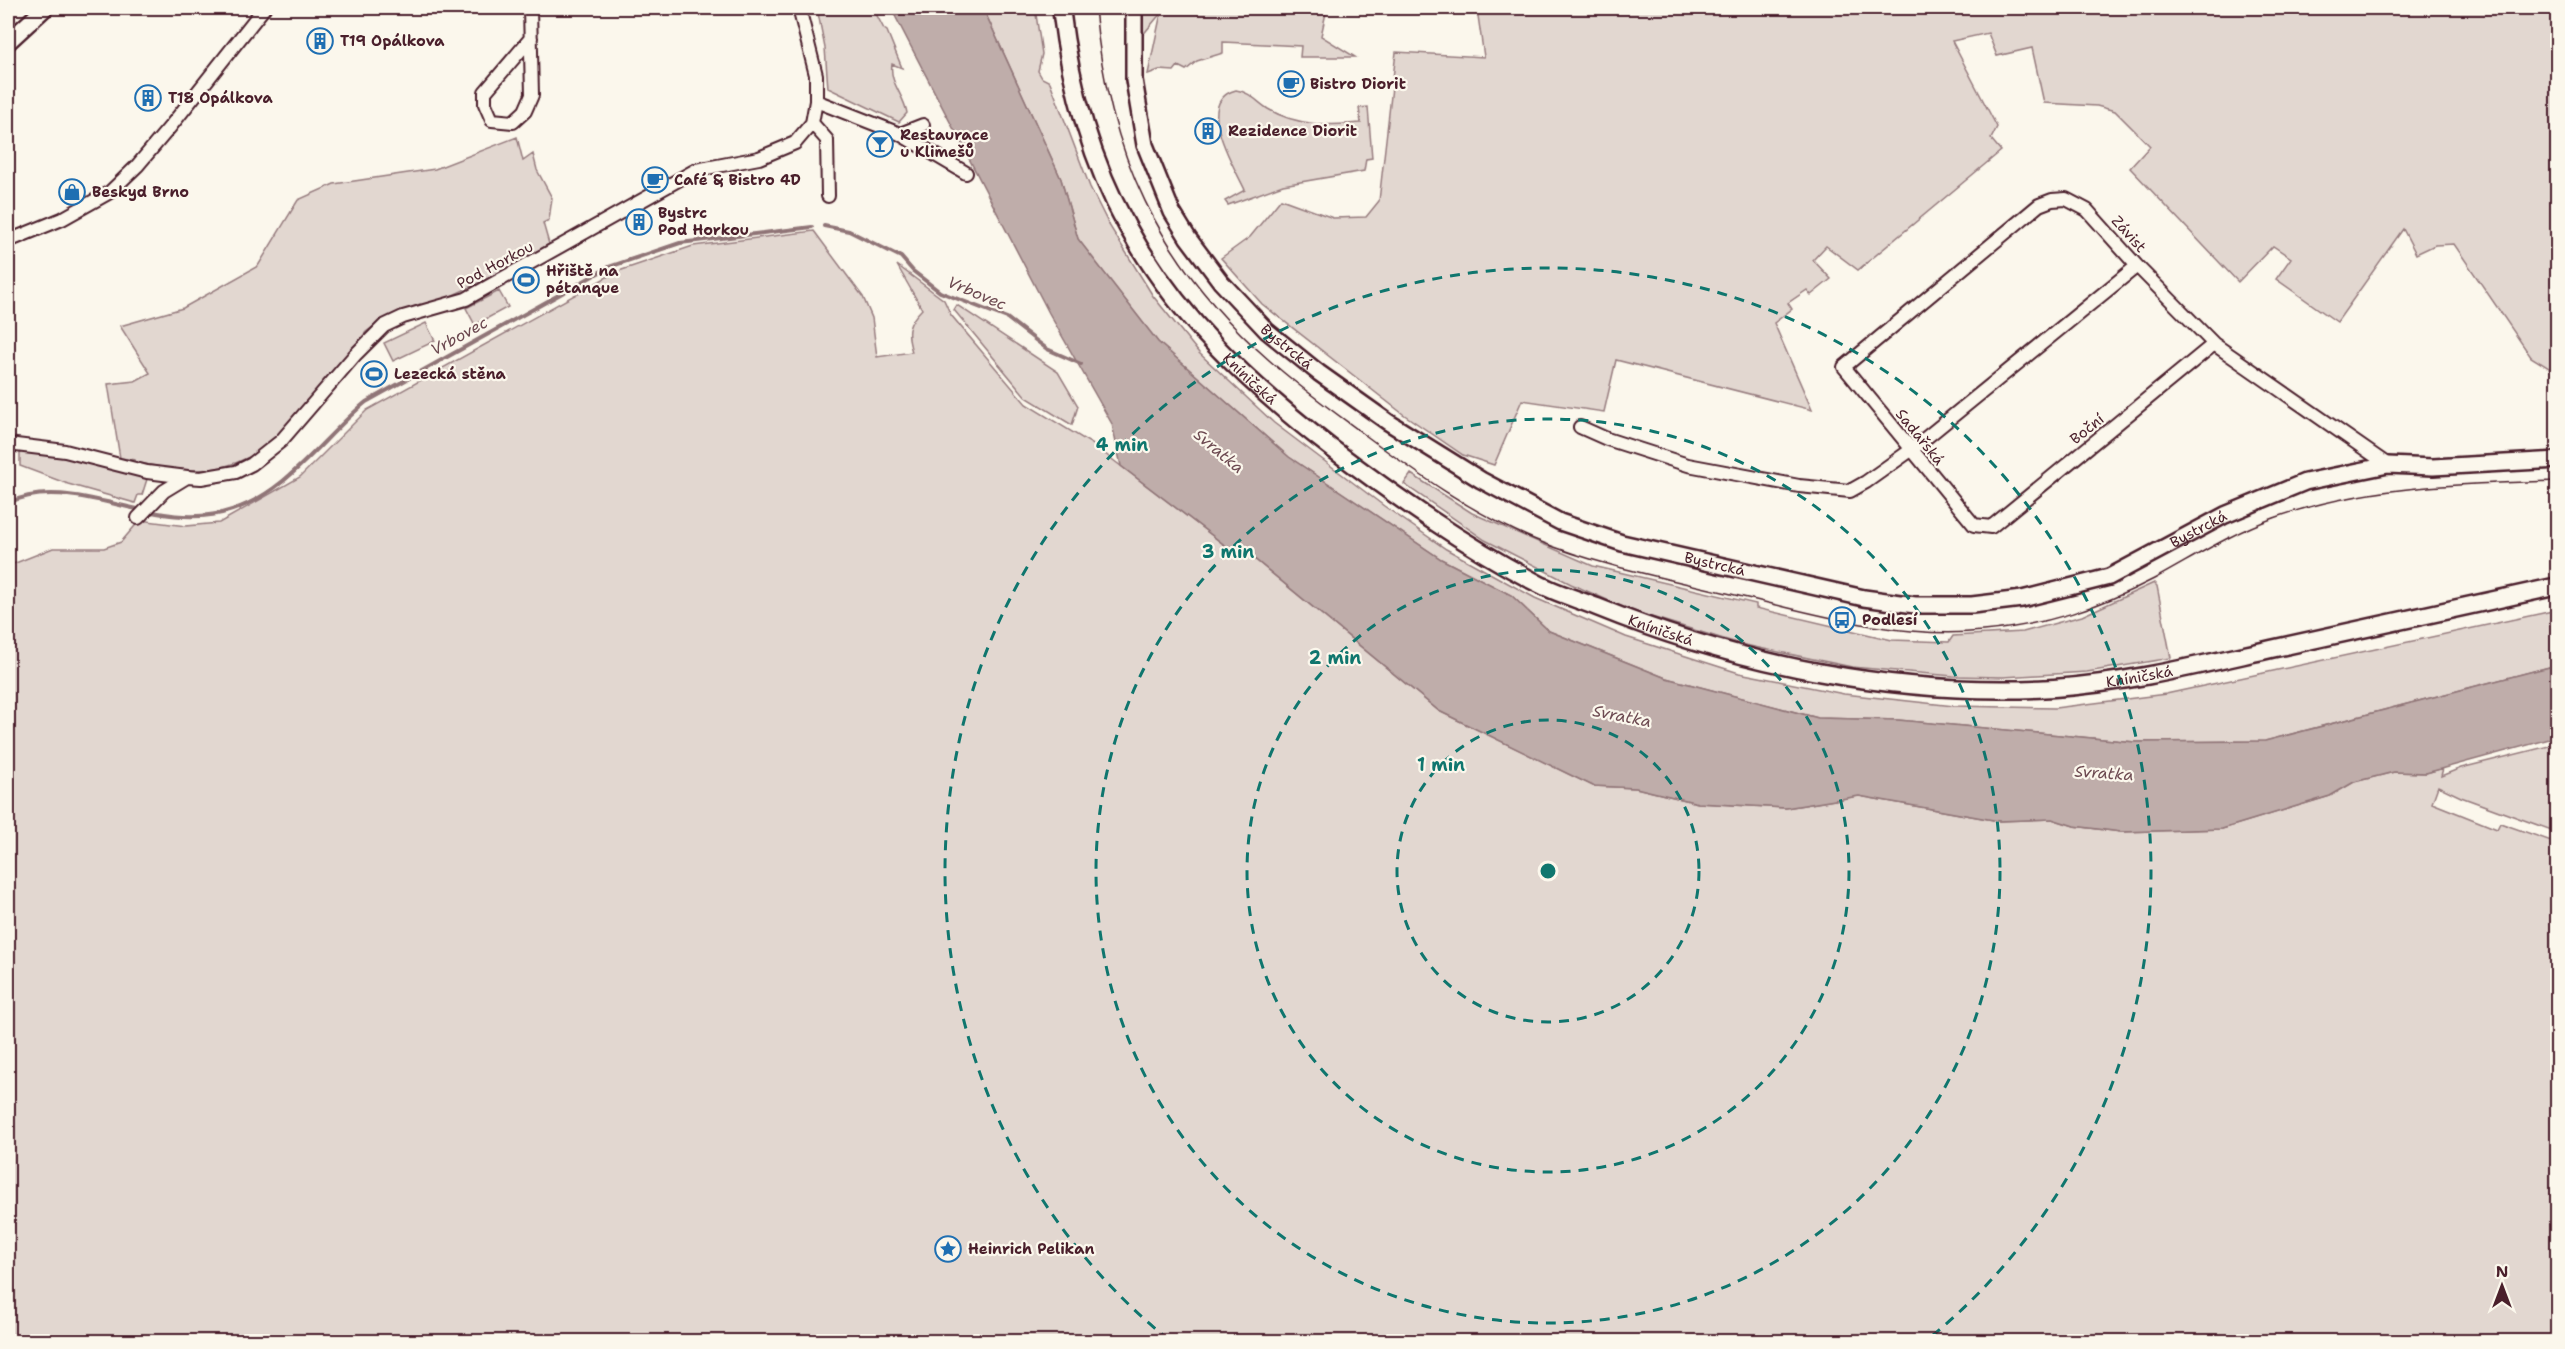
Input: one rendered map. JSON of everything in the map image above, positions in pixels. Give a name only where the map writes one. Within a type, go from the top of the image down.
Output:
[{"type":"main road","name":"Kníničská","points":[[1060,8],[1077,96],[1098,164],[1127,225],[1164,285],[1207,338],[1282,410],[1364,473],[1449,533],[1540,584],[1639,624],[1743,657],[1847,677],[1952,688],[2055,688],[2160,674],[2558,586]]},
{"type":"street","points":[[8,42],[45,8]]},
{"type":"street","points":[[8,241],[62,219],[110,192],[137,166],[170,127],[264,8]]},
{"type":"street","points":[[530,8],[531,38],[532,95],[525,111],[513,122],[492,120],[485,104],[485,92],[531,38]]},
{"type":"street","points":[[799,8],[816,75],[816,101],[812,123],[827,140],[828,196]]},
{"type":"street","name":"Bystrcká","points":[[1134,8],[1134,80],[1144,145],[1172,212],[1188,238],[1221,282],[1267,331],[1319,373],[1388,422],[1472,474],[1560,522],[1622,543],[1864,598],[1915,605],[1963,605],[2022,599],[2109,577],[2225,514],[2305,482],[2388,465],[2433,467],[2558,460]]},
{"type":"street","points":[[816,101],[900,134],[966,173]]},
{"type":"street","name":"Pod Horkou","points":[[8,444],[65,451],[147,472],[187,477],[201,478],[236,472],[252,464],[281,441],[355,355],[384,326],[403,317],[466,299],[696,170],[759,158],[795,143],[812,123]]},
{"type":"street","points":[[900,134],[923,124]]},
{"type":"street","name":"Závist","points":[[1844,367],[2039,205],[2052,200],[2071,200],[2087,210],[2137,266],[2214,344],[2388,465]]},
{"type":"street","points":[[1580,427],[1607,439],[1688,465],[1799,486],[1850,491],[1911,450],[2137,266]]},
{"type":"street","name":"Boční","points":[[1974,525],[1991,527],[2214,344]]},
{"type":"street","name":"Sadařská","points":[[1844,367],[1974,525]]},
{"type":"street","name":"Pod Horkou","points":[[138,519],[164,491],[187,477]]},
{"type":"shaded area","points":[[817,8],[873,8],[887,31],[902,68],[892,64],[893,77],[907,113],[899,122],[828,88],[825,48]]},
{"type":"shaded area","points":[[983,8],[1035,8],[1042,54],[1038,71],[1042,78],[1050,82],[1090,187],[1109,225],[1153,296],[1199,353],[1274,423],[1384,506],[1446,549],[1535,598],[1626,637],[1739,673],[1844,694],[1954,706],[2055,708],[2166,694],[2557,610],[2557,665],[2265,741],[2135,742],[1898,720],[1818,718],[1666,678],[1549,631],[1511,595],[1441,559],[1289,457],[1158,342],[1078,239],[1061,179]]},
{"type":"shaded area","points":[[1142,8],[1327,8],[1321,36],[1355,57],[1300,57],[1301,46],[1223,42],[1223,53],[1197,61],[1186,70],[1178,66],[1174,71],[1159,70],[1148,74],[1161,13],[1141,37]]},
{"type":"shaded area","points":[[1469,8],[2557,8],[2557,373],[2531,357],[2454,244],[2435,245],[2416,254],[2403,229],[2337,322],[2276,279],[2291,258],[2273,246],[2238,282],[2130,168],[2150,146],[2115,111],[2097,106],[2044,103],[2032,48],[1997,56],[1988,33],[1952,41],[1997,127],[1991,139],[2001,151],[1858,270],[1826,246],[1813,260],[1831,279],[1811,295],[1807,290],[1788,303],[1792,309],[1774,323],[1812,410],[1616,360],[1604,412],[1522,400],[1494,465],[1463,455],[1403,414],[1262,304],[1221,258],[1250,237],[1281,199],[1333,218],[1366,217],[1379,201],[1396,52],[1484,57],[1478,16]]},
{"type":"shaded area","points":[[1236,90],[1249,95],[1279,115],[1313,124],[1361,123],[1359,108],[1368,107],[1372,158],[1366,159],[1364,171],[1283,185],[1228,205],[1225,201],[1245,190],[1226,151],[1217,120],[1218,107],[1224,96]]},
{"type":"shaded area","points":[[517,137],[523,161],[533,154],[537,170],[552,198],[549,220],[543,223],[549,244],[456,294],[423,308],[420,304],[381,321],[366,332],[301,411],[277,436],[278,438],[243,460],[227,466],[193,470],[156,466],[120,458],[108,384],[135,381],[150,373],[120,326],[183,308],[258,266],[298,200],[334,184],[435,169]]},
{"type":"shaded area","points":[[814,231],[863,297],[872,318],[877,357],[912,352],[909,329],[913,319],[922,309],[897,265],[944,300],[951,315],[1026,404],[1092,444],[1226,546],[1252,557],[1439,711],[1593,786],[1636,788],[1698,803],[1786,808],[1859,796],[1999,821],[2052,819],[2074,826],[2121,832],[2222,829],[2330,796],[2354,782],[2394,772],[2426,773],[2443,768],[2441,776],[2461,768],[2557,744],[2557,832],[2461,797],[2438,786],[2432,803],[2497,829],[2500,823],[2557,843],[2557,1341],[8,1342],[8,566],[53,548],[104,548],[121,542],[140,520],[186,526],[219,523],[300,477],[367,410],[616,272],[693,246]]},
{"type":"shaded area","points":[[499,291],[508,307],[475,325],[466,308]]},
{"type":"shaded area","points":[[957,305],[1058,372],[1078,406],[1072,425],[1026,397],[954,310]]},
{"type":"shaded area","points":[[426,323],[435,341],[393,361],[384,343]]},
{"type":"shaded area","points":[[20,449],[43,452],[148,476],[142,495],[138,495],[135,503],[68,484],[20,466]]},
{"type":"shaded area","points":[[1411,474],[1472,513],[1593,566],[1756,604],[1756,608],[1892,640],[1949,642],[1953,636],[2023,632],[2082,616],[2154,583],[2157,586],[2171,658],[2087,672],[2003,677],[1953,676],[1852,667],[1740,644],[1632,611],[1571,584],[1485,540],[1404,484]]},
{"type":"water","name":"Svratka","points":[[891,8],[983,8],[1061,179],[1078,239],[1158,342],[1289,457],[1441,559],[1511,595],[1549,631],[1666,678],[1818,718],[1898,720],[2135,742],[2265,741],[2557,665],[2557,737],[2426,773],[2394,772],[2354,782],[2330,796],[2222,829],[2121,832],[2074,826],[2052,819],[1999,821],[1859,796],[1786,808],[1698,803],[1636,788],[1593,786],[1439,711],[1252,557],[1226,546],[1121,466],[1112,424],[1049,313]]},
{"type":"waterway","name":"Vrbovec","points":[[824,226],[849,231],[901,257],[913,271],[940,292],[1007,318],[1047,349],[1081,364]]},
{"type":"waterway","name":"Vrbovec","points":[[8,503],[33,495],[60,494],[174,515],[203,516],[232,510],[270,491],[304,463],[366,402],[609,267],[680,243],[812,227]]},
{"type":"tram line","points":[[1095,8],[1101,60],[1112,110],[1126,157],[1145,202],[1169,244],[1197,285],[1230,323],[1269,360],[1382,447],[1467,505],[1513,530],[1560,549],[1610,565],[1858,624],[1921,632],[1983,631],[2050,620],[2113,599],[2243,531],[2308,507],[2414,488],[2558,481]]},
{"type":"place","name":"T19 Opálkova","points":[[320,41]]},
{"type":"place","name":"Bistro Diorit","points":[[1291,84]]},
{"type":"place","name":"T18 Opálkova","points":[[148,98]]},
{"type":"place","name":"Rezidence Diorit","points":[[1208,131]]},
{"type":"place","name":"Restaurace u Klimešů","points":[[880,144]]},
{"type":"place","name":"Café & Bistro 4D","points":[[655,180]]},
{"type":"place","name":"Beskyd Brno","points":[[72,192]]},
{"type":"place","name":"Bystrc Pod Horkou","points":[[639,222]]},
{"type":"place","name":"Hřiště na pétanque","points":[[526,280]]},
{"type":"place","name":"Lezecká stěna","points":[[374,374]]},
{"type":"place","name":"Podlesí","points":[[1842,620]]},
{"type":"place","name":"Heinrich Pelikan","points":[[948,1249]]}]
